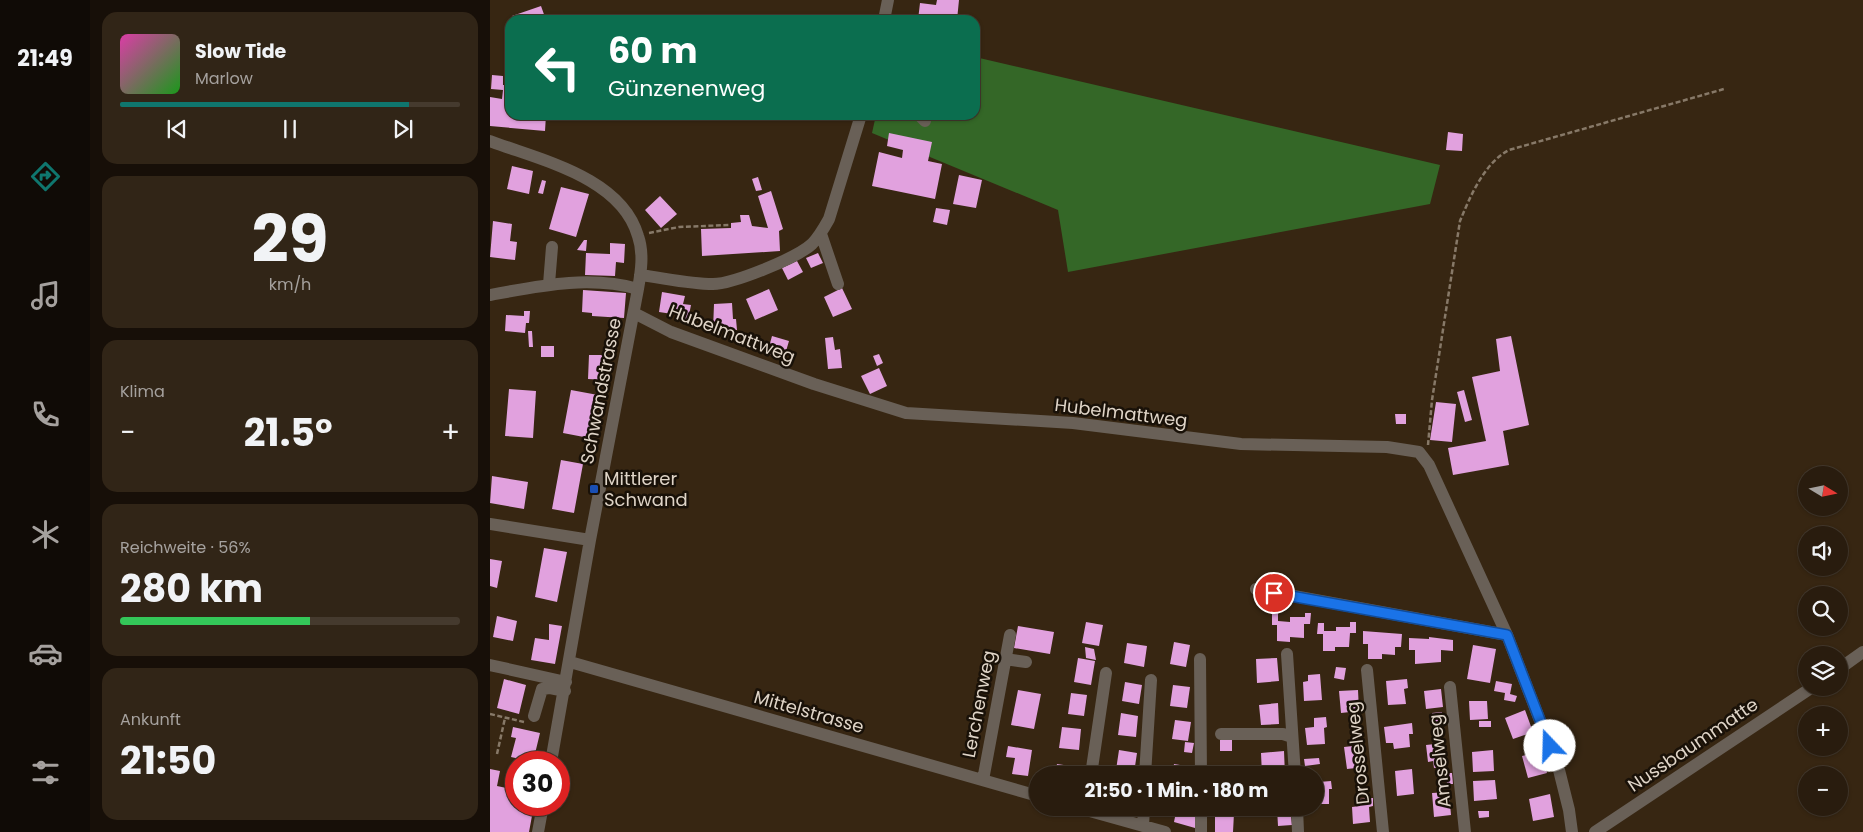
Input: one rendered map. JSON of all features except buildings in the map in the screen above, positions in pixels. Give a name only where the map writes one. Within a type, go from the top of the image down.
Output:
[{"type":"street","points":[[885,15],[888,0]]},
{"type":"street","points":[[640,275],[702,284],[726,283],[800,253],[821,234],[829,219],[859,120]]},
{"type":"street","name":"Schwandstrasse","points":[[490,141],[561,168],[604,188],[626,210],[639,236],[640,275],[638,289],[590,540],[553,751]]},
{"type":"street","points":[[821,234],[838,284]]},
{"type":"street","points":[[549,284],[552,247]]},
{"type":"street","points":[[490,295],[549,284],[608,283],[638,289]]},
{"type":"street","name":"Hubelmattweg","points":[[634,312],[672,332],[814,384],[906,413],[1073,423],[1241,444],[1400,448],[1419,452],[1424,456]]},
{"type":"street","points":[[1424,456],[1484,581],[1507,635],[1559,770],[1570,810],[1572,832]]},
{"type":"street","points":[[490,524],[590,540]]},
{"type":"street","points":[[1256,589],[1507,635]]},
{"type":"street","name":"Lerchenweg","points":[[983,780],[1010,635]]},
{"type":"street","points":[[1848,663],[1863,652]]},
{"type":"street","points":[[1287,654],[1294,766]]},
{"type":"street","points":[[1200,658],[1201,766]]},
{"type":"street","points":[[1005,659],[1026,662]]},
{"type":"street","name":"Mittelstrasse","points":[[570,662],[1029,793]]},
{"type":"street","points":[[490,665],[566,686]]},
{"type":"street","name":"Drosselweg","points":[[1367,670],[1383,832]]},
{"type":"street","points":[[1092,766],[1106,673]]},
{"type":"street","points":[[1146,766],[1151,680]]},
{"type":"street","points":[[534,716],[542,689],[566,686]]},
{"type":"street","name":"Amselweg","points":[[1450,687],[1464,832]]},
{"type":"street","name":"Nussbaummatte","points":[[1595,832],[1799,696]]},
{"type":"street","points":[[1221,734],[1283,734],[1292,737]]},
{"type":"street","points":[[538,832],[541,816]]},
{"type":"street","points":[[1110,816],[1165,832]]},
{"type":"street","points":[[1142,826],[1143,816]]},
{"type":"street","points":[[1201,816],[1201,832]]},
{"type":"street","points":[[1297,816],[1298,832]]},
{"type":"path","points":[[1424,456],[1428,450],[1432,400],[1460,221],[1469,200],[1499,155],[1509,150],[1724,89]]},
{"type":"path","points":[[639,236],[679,227],[729,225]]},
{"type":"path","points":[[497,754],[505,718]]},
{"type":"green space","points":[[980,58],[1440,165],[1430,204],[1068,272],[1058,210],[872,133],[875,120],[980,120]]},
{"type":"place","name":"Mittlerer Schwand","points":[[594,489]]},
{"type":"route","points":[[1274,593],[1507,635],[1550,746]]}]
